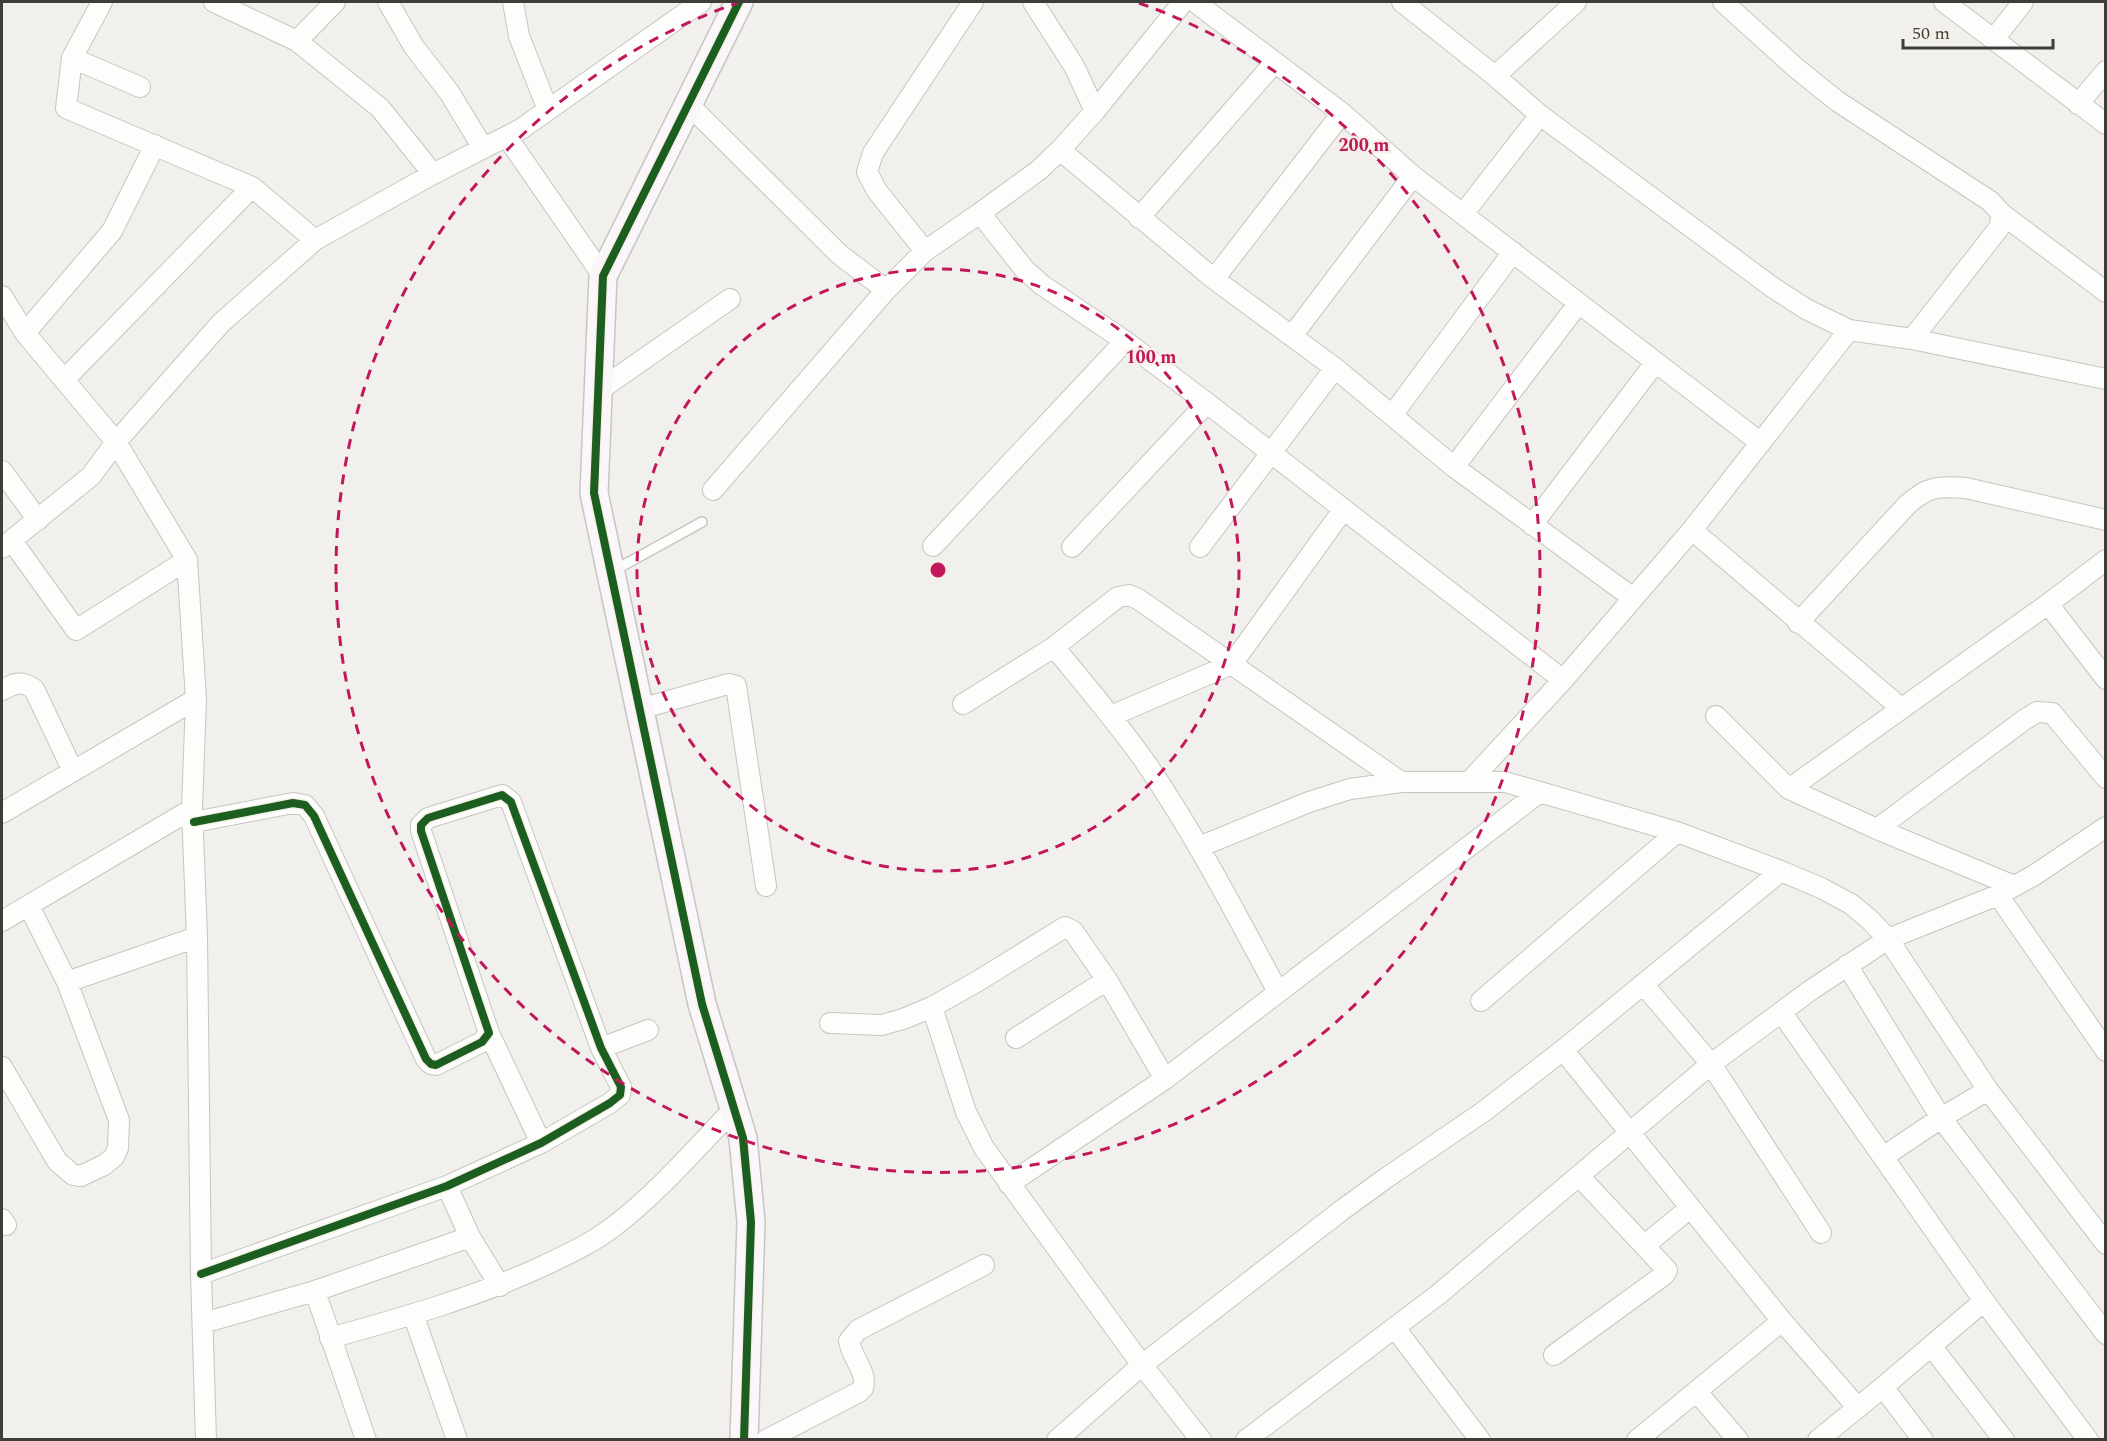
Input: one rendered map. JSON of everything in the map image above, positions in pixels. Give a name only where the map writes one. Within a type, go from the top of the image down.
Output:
[{"type":"street","points":[[102,2],[72,58],[66,108],[252,188],[315,240]]},
{"type":"street","points":[[214,2],[297,41],[380,108],[433,174]]},
{"type":"street","points":[[297,41],[334,2]]},
{"type":"street","points":[[388,2],[414,47],[449,92],[483,147]]},
{"type":"street","points":[[513,2],[519,36],[548,110]]},
{"type":"street","points":[[187,560],[76,630],[7,544],[91,476],[116,442],[221,323],[315,240],[483,147],[507,137],[701,2]]},
{"type":"street","points":[[739,2],[603,276],[594,493],[702,1004],[744,1138],[751,1222],[744,1440]]},
{"type":"street","points":[[925,250],[877,191],[867,172],[873,153],[973,2]]},
{"type":"street","points":[[1034,2],[1074,66],[1095,111]]},
{"type":"street","points":[[713,490],[886,290],[925,250],[1039,170],[1060,150],[1095,111],[1183,2]]},
{"type":"street","points":[[1195,2],[1342,113],[1413,176],[1761,443]]},
{"type":"street","points":[[1402,2],[1495,76],[1540,116],[1772,287],[1806,309],[1849,330],[2102,373]]},
{"type":"street","points":[[1495,76],[1576,2]]},
{"type":"street","points":[[1944,2],[2106,124]]},
{"type":"street","points":[[1994,39],[2023,2]]},
{"type":"street","points":[[1729,3],[1796,68],[1837,101],[1990,201],[2002,214],[2106,292]]},
{"type":"street","points":[[72,58],[141,87]]},
{"type":"street","points":[[1139,218],[1275,62]]},
{"type":"street","points":[[2078,104],[2106,70]]},
{"type":"street","points":[[688,104],[839,254],[886,290]]},
{"type":"street","points":[[1214,279],[1342,113]]},
{"type":"street","points":[[1463,214],[1540,116]]},
{"type":"street","points":[[507,137],[603,276]]},
{"type":"street","points":[[25,333],[112,231],[155,145]]},
{"type":"street","points":[[1060,150],[1214,279],[1335,368],[1454,467],[1633,598]]},
{"type":"street","points":[[1292,336],[1413,176]]},
{"type":"street","points":[[64,380],[252,188]]},
{"type":"street","points":[[980,213],[1025,270],[1042,285],[1125,341],[1207,403],[1563,680]]},
{"type":"street","points":[[1912,339],[1998,228],[2002,214]]},
{"type":"street","points":[[1393,414],[1513,252]]},
{"type":"street","points":[[2,297],[25,333],[116,442],[187,560],[196,699],[193,816],[206,1440]]},
{"type":"street","points":[[598,391],[729,299]]},
{"type":"street","points":[[1454,467],[1578,304]]},
{"type":"street","points":[[1470,781],[1563,680],[1692,530],[1849,330]]},
{"type":"street","points":[[933,546],[1125,341]]},
{"type":"street","points":[[1532,525],[1655,363]]},
{"type":"street","points":[[1200,547],[1335,368]]},
{"type":"street","points":[[1072,548],[1207,403]]},
{"type":"street","points":[[2,471],[38,520]]},
{"type":"street","points":[[1798,623],[1907,505],[1921,493],[1943,486],[1966,488],[2106,520]]},
{"type":"street","points":[[1111,716],[1232,664],[1343,510]]},
{"type":"street","points":[[1692,530],[1798,623],[1901,708]]},
{"type":"street","points":[[1790,789],[2104,566]]},
{"type":"street","points":[[963,704],[1054,647],[1107,604],[1118,597],[1129,595],[1138,599],[1401,782]]},
{"type":"street","points":[[2048,604],[2106,679]]},
{"type":"street","points":[[1054,647],[1111,716],[1148,766],[1199,847],[1278,992]]},
{"type":"street","points":[[2,690],[14,683],[24,682],[34,689],[73,771]]},
{"type":"street","points":[[640,709],[728,684],[736,686],[766,886]]},
{"type":"street","points":[[2,813],[196,699]]},
{"type":"street","points":[[1877,829],[2037,712],[2052,713],[2106,778]]},
{"type":"street","points":[[1716,716],[1790,789],[2006,891],[2106,1050]]},
{"type":"street","points":[[1199,847],[1309,802],[1350,789],[1401,782],[1505,782],[1677,832],[1821,888],[1851,904],[1888,939],[1988,1090],[2106,1244]]},
{"type":"street","points":[[1008,1184],[1165,1079],[1540,792]]},
{"type":"street","points":[[201,1274],[447,1186],[541,1143],[620,1095],[621,1087],[601,1048],[511,802],[502,795],[428,818],[421,825],[489,1033],[541,1143]]},
{"type":"street","points":[[2,921],[193,816],[292,803],[305,805],[314,816],[426,1059],[431,1064],[442,1063],[482,1042],[489,1033]]},
{"type":"street","points":[[1246,1440],[1448,1287],[1711,1064],[1847,965],[1888,939],[2006,891],[2053,864],[2106,827]]},
{"type":"street","points":[[1481,1001],[1677,832]]},
{"type":"street","points":[[1057,1440],[1142,1365],[1342,1210],[1483,1112],[1563,1050],[1781,871]]},
{"type":"street","points":[[2,1067],[57,1161],[66,1170],[73,1175],[81,1176],[104,1165],[114,1156],[118,1148],[119,1120],[67,982],[28,906]]},
{"type":"street","points":[[830,1023],[882,1025],[903,1019],[932,1007],[1065,927],[1073,931],[1107,980],[1165,1079]]},
{"type":"street","points":[[67,982],[197,937]]},
{"type":"street","points":[[1847,965],[1941,1118],[2106,1334]]},
{"type":"street","points":[[1016,1038],[1107,980]]},
{"type":"street","points":[[1643,984],[1711,1064],[1821,1233]]},
{"type":"street","points":[[932,1007],[973,1129],[984,1148],[1142,1365],[1201,1440]]},
{"type":"street","points":[[1782,1013],[1984,1301],[2088,1440]]},
{"type":"street","points":[[601,1048],[648,1030]]},
{"type":"street","points":[[1563,1050],[1782,1321],[1858,1408]]},
{"type":"street","points":[[1883,1157],[1988,1090]]},
{"type":"street","points":[[330,1338],[500,1286],[574,1252],[614,1227],[657,1188],[734,1109]]},
{"type":"street","points":[[1554,1355],[1666,1272],[1665,1267],[1579,1176]]},
{"type":"street","points":[[447,1186],[470,1237],[500,1286]]},
{"type":"street","points":[[1645,1245],[1690,1208]]},
{"type":"street","points":[[203,1323],[315,1291],[470,1237]]},
{"type":"street","points":[[766,1440],[863,1388],[864,1377],[849,1341],[858,1330],[984,1265]]},
{"type":"street","points":[[315,1291],[366,1440]]},
{"type":"street","points":[[1826,1437],[1984,1301]]},
{"type":"street","points":[[413,1314],[457,1440]]},
{"type":"street","points":[[1637,1440],[1782,1321]]},
{"type":"street","points":[[1395,1328],[1480,1440]]},
{"type":"street","points":[[1932,1347],[2004,1440]]},
{"type":"street","points":[[1883,1388],[1923,1440]]},
{"type":"street","points":[[1697,1392],[1738,1440]]},
{"type":"lane","points":[[611,572],[702,522]]},
{"type":"cycle path","points":[[739,2],[603,276],[594,493],[702,1004],[743,1138],[751,1222],[744,1440]]},
{"type":"cycle path","points":[[194,822],[293,803],[305,805],[314,816],[426,1059],[436,1065],[482,1042],[489,1033],[421,831],[421,825],[428,818],[502,795],[511,802],[601,1048],[621,1087],[620,1095],[610,1103],[541,1143],[447,1186],[201,1274]]}]
